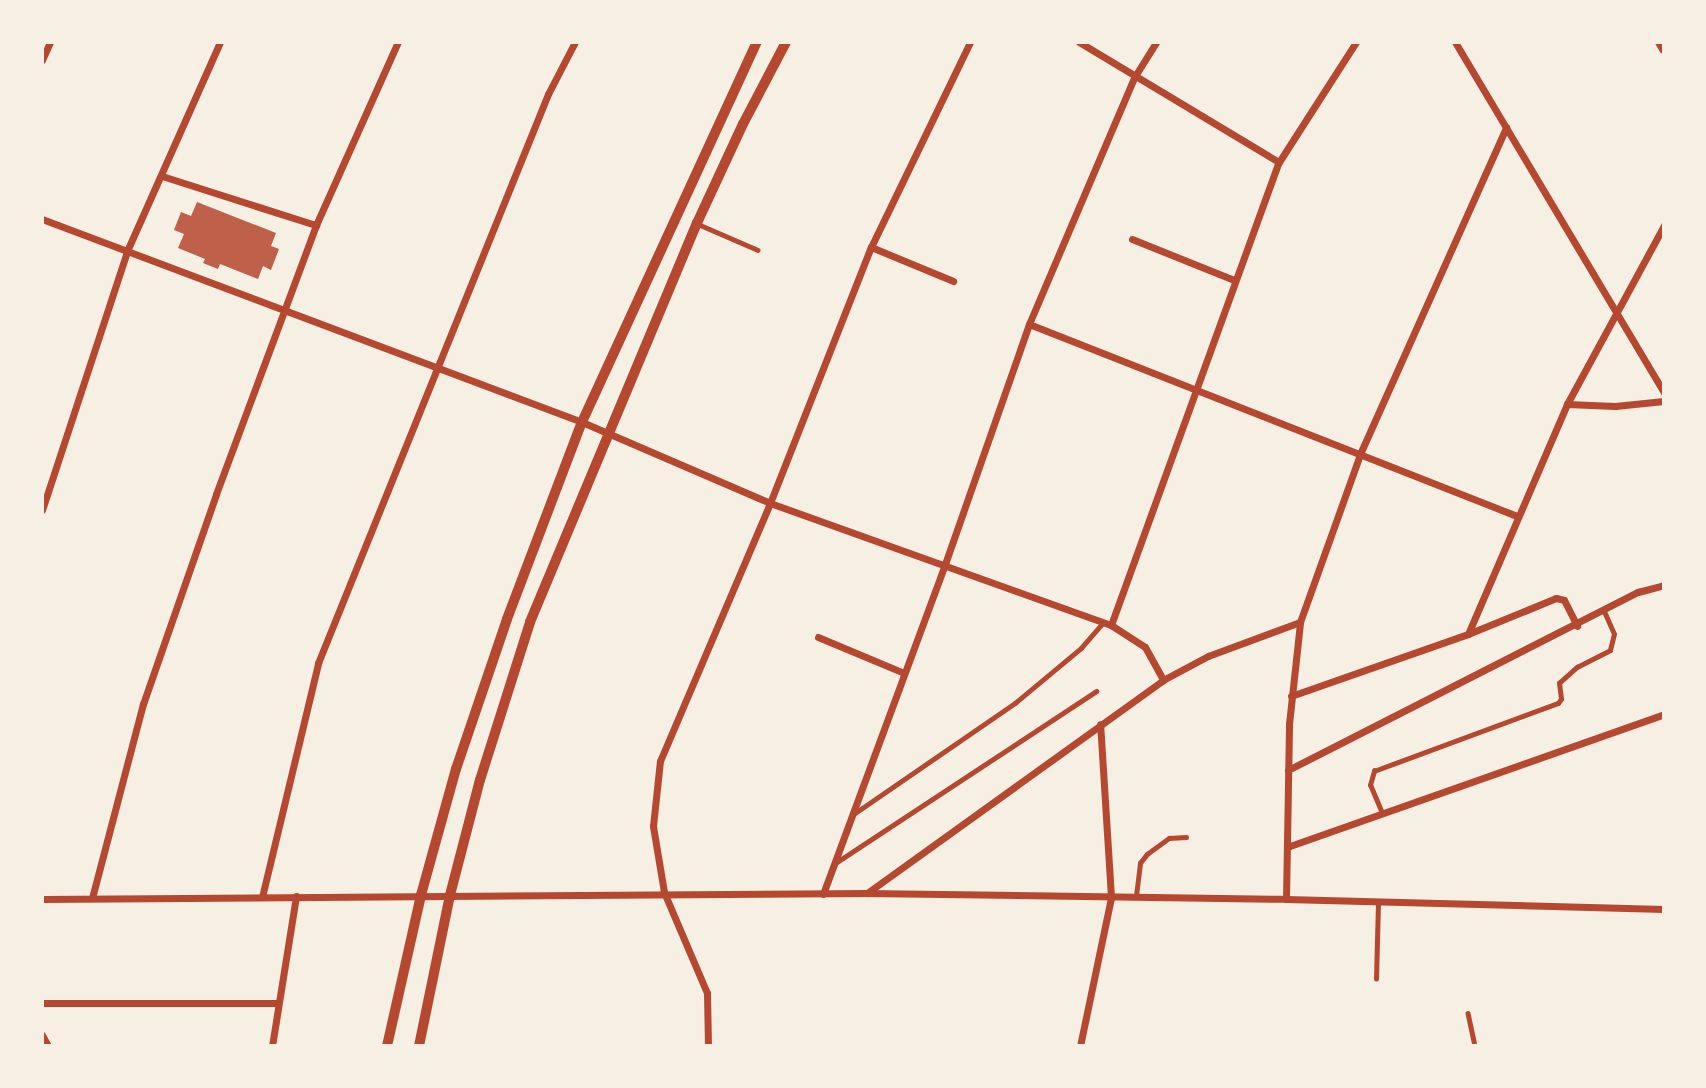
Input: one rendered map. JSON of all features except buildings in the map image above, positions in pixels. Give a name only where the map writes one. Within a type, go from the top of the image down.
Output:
[{"type":"street","points":[[42,60],[50,42]]},
{"type":"street","points":[[42,510],[127,251],[220,42]]},
{"type":"street","points":[[92,898],[143,705],[283,311],[316,225],[398,42]]},
{"type":"street","points":[[262,897],[318,663],[548,94],[575,42]]},
{"type":"street","points":[[387,1046],[421,895],[456,769],[507,619],[582,422],[757,42]]},
{"type":"street","points":[[419,1046],[450,895],[480,780],[530,622],[697,223],[743,124],[786,42]]},
{"type":"street","points":[[708,1046],[706,993],[664,892],[653,826],[660,761],[771,503],[871,247],[970,42]]},
{"type":"street","points":[[1079,42],[1279,162]]},
{"type":"street","points":[[823,894],[945,564],[1029,324],[1135,76],[1156,42]]},
{"type":"street","points":[[1107,624],[1279,162],[1356,42]]},
{"type":"street","points":[[1455,42],[1664,393]]},
{"type":"street","points":[[1660,42],[1664,49]]},
{"type":"street","points":[[1286,899],[1291,696],[1300,622],[1360,454],[1506,127]]},
{"type":"street","points":[[162,176],[316,225]]},
{"type":"street","points":[[42,219],[435,369],[582,422],[771,503],[1107,624],[1145,647],[1163,680]]},
{"type":"street","points":[[1468,634],[1567,404],[1615,311],[1664,225]]},
{"type":"street","points":[[1132,239],[1234,280]]},
{"type":"street","points":[[871,247],[953,281]]},
{"type":"street","points":[[1029,324],[1517,516]]},
{"type":"street","points":[[1567,404],[1615,407],[1664,401]]},
{"type":"street","points":[[1288,770],[1577,626],[1637,592],[1664,585]]},
{"type":"street","points":[[1291,696],[1468,634],[1556,598],[1564,600],[1577,626]]},
{"type":"street","points":[[866,893],[1163,680],[1208,656],[1300,622]]},
{"type":"street","points":[[818,637],[904,673]]},
{"type":"street","points":[[1287,847],[1664,714]]},
{"type":"street","points":[[1080,1046],[1111,897],[1100,723]]},
{"type":"street","points":[[42,899],[664,892],[866,893],[1286,899],[1664,909]]},
{"type":"street","points":[[272,1046],[296,896]]},
{"type":"street","points":[[42,1003],[278,1003]]},
{"type":"street","points":[[42,1035],[48,1046]]},
{"type":"lane","points":[[697,223],[758,250]]},
{"type":"lane","points":[[1382,813],[1370,785],[1374,771],[1560,701],[1559,683],[1577,667],[1610,650],[1614,634],[1604,612]]},
{"type":"lane","points":[[853,814],[1015,704],[1107,624]]},
{"type":"lane","points":[[834,865],[1097,691]]},
{"type":"lane","points":[[1136,897],[1140,863],[1158,843],[1186,837]]},
{"type":"lane","points":[[1376,979],[1378,902]]},
{"type":"lane","points":[[1468,1013],[1475,1046]]}]
